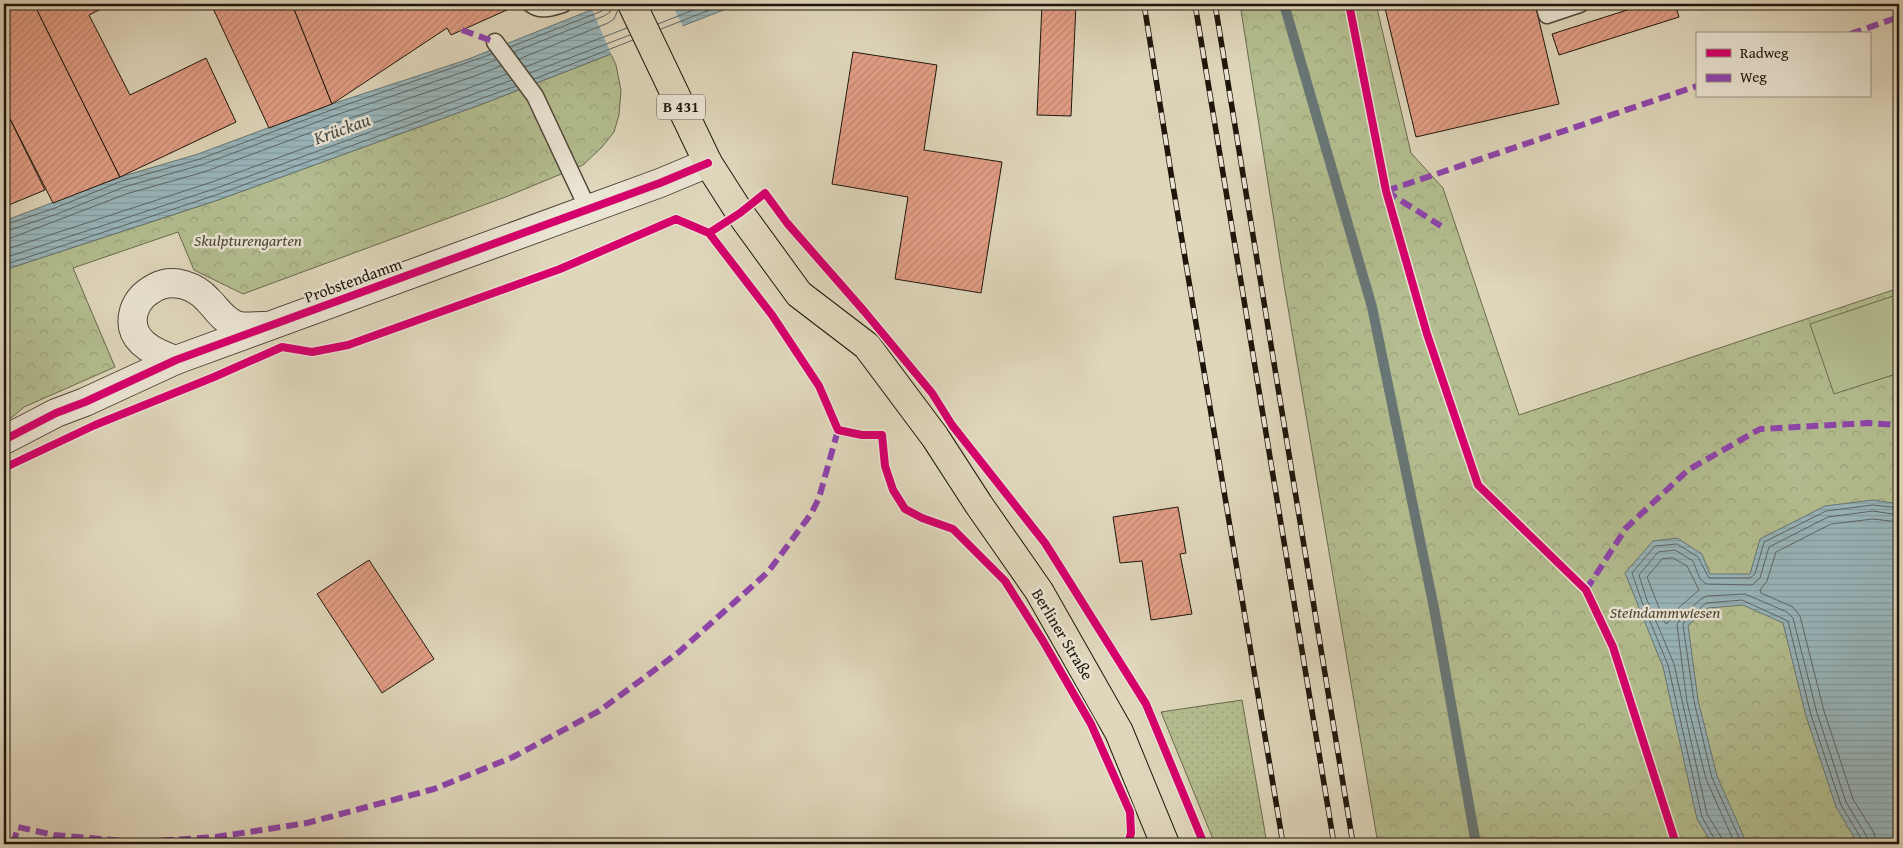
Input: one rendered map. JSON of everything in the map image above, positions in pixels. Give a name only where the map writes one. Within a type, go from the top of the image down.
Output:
[{"type":"main road","name":"B 431","points":[[632,4],[708,163]]},
{"type":"main road","name":"Berliner Straße","points":[[708,163],[740,213],[799,294],[867,346],[935,437],[979,506],[1039,591],[1119,732],[1165,844]]},
{"type":"street","name":"Probstendamm","points":[[7,436],[176,360],[660,183],[708,163]]},
{"type":"street","name":"Probstendamm","points":[[176,360],[156,353],[142,343],[134,331],[132,318],[136,303],[145,292],[160,284],[176,282],[191,288],[207,298],[220,316],[238,326],[268,326]]},
{"type":"lane","points":[[531,4],[535,7],[546,9],[562,4]]},
{"type":"lane","points":[[1544,4],[1547,15],[1580,4]]},
{"type":"lane","points":[[495,42],[535,96],[588,209]]},
{"type":"green space","name":"Steindammwiesen","points":[[1240,4],[1376,4],[1411,153],[1443,188],[1519,415],[1899,288],[1899,844],[1378,844],[1283,278]]},
{"type":"green space","name":"Skulpturengarten","points":[[611,54],[616,65],[621,90],[619,115],[614,132],[602,147],[583,165],[508,196],[243,294],[194,270],[178,232],[73,268],[115,367],[24,407],[4,424],[4,270],[218,200],[485,103]]},
{"type":"green space","points":[[1899,294],[1899,373],[1834,394],[1810,324]]},
{"type":"green space","points":[[1242,700],[1267,844],[1215,844],[1161,712]]},
{"type":"water","name":"Krückau","points":[[606,4],[739,4],[485,103],[218,200],[4,270],[4,221],[120,177],[198,154],[332,104],[466,60]]},
{"type":"water","points":[[1873,500],[1899,504],[1899,844],[1858,844],[1836,807],[1806,716],[1783,623],[1743,605],[1708,608],[1688,625],[1698,700],[1717,776],[1747,844],[1712,844],[1697,819],[1663,667],[1625,573],[1653,541],[1677,538],[1702,554],[1710,574],[1750,574],[1760,539],[1825,506]]},
{"type":"pier","points":[[599,4],[672,4],[684,29],[612,56],[591,7]]},
{"type":"building","points":[[4,4],[34,4],[120,177],[53,203],[4,107]]},
{"type":"building","points":[[34,4],[111,4],[89,15],[130,95],[206,58],[236,122],[120,177]]},
{"type":"building","points":[[211,4],[292,4],[332,104],[269,128]]},
{"type":"building","points":[[292,4],[506,4],[509,9],[451,35],[447,28],[332,104]]},
{"type":"building","points":[[506,4],[520,4],[509,9]]},
{"type":"building","points":[[1042,4],[1076,4],[1071,116],[1037,115]]},
{"type":"building","points":[[1384,4],[1535,4],[1559,104],[1416,137]]},
{"type":"building","points":[[1646,4],[1675,4],[1679,17],[1559,55],[1552,34]]},
{"type":"building","points":[[1698,4],[1722,4],[1701,10]]},
{"type":"building","points":[[853,52],[937,65],[924,150],[1002,162],[981,293],[895,279],[908,197],[832,184]]},
{"type":"building","points":[[4,107],[45,190],[4,207]]},
{"type":"building","points":[[1178,507],[1186,553],[1180,554],[1192,614],[1151,620],[1142,561],[1120,563],[1113,517]]},
{"type":"building","points":[[369,560],[434,659],[382,693],[317,594]]},
{"type":"waterway","points":[[1284,4],[1372,307],[1434,608],[1476,844]]},
{"type":"railway","points":[[1144,4],[1283,844]]},
{"type":"railway","points":[[1195,4],[1334,844]]},
{"type":"railway","points":[[1215,4],[1353,844]]},
{"type":"marked path","points":[[1856,32],[1899,17]]},
{"type":"marked path","points":[[462,30],[495,42]]},
{"type":"marked path","points":[[1386,191],[1696,86]]},
{"type":"marked path","points":[[1386,191],[1441,226]]},
{"type":"marked path","points":[[1586,590],[1626,528],[1688,470],[1760,429],[1868,423],[1899,425]]},
{"type":"marked path","points":[[13,844],[18,827],[54,835],[139,842],[216,837],[307,823],[434,789],[513,757],[599,711],[679,652],[768,572],[811,514],[819,498],[838,430]]},
{"type":"cycle path","points":[[1349,4],[1386,191],[1427,334],[1478,485],[1586,590],[1613,647],[1676,844]]},
{"type":"cycle path","points":[[4,440],[56,413],[85,402],[176,360],[660,183],[708,163]]},
{"type":"cycle path","points":[[709,233],[740,213],[765,193],[787,223],[932,393],[952,425],[1045,543],[1146,704],[1204,844]]},
{"type":"cycle path","points":[[4,468],[95,425],[214,377],[282,347],[312,352],[348,345],[560,269],[676,219],[709,233],[772,315],[819,386],[838,430],[862,435],[882,435],[885,466],[893,490],[905,509],[922,518],[953,529],[1005,581],[1043,641],[1091,724],[1130,812],[1131,833],[1128,844]]}]
